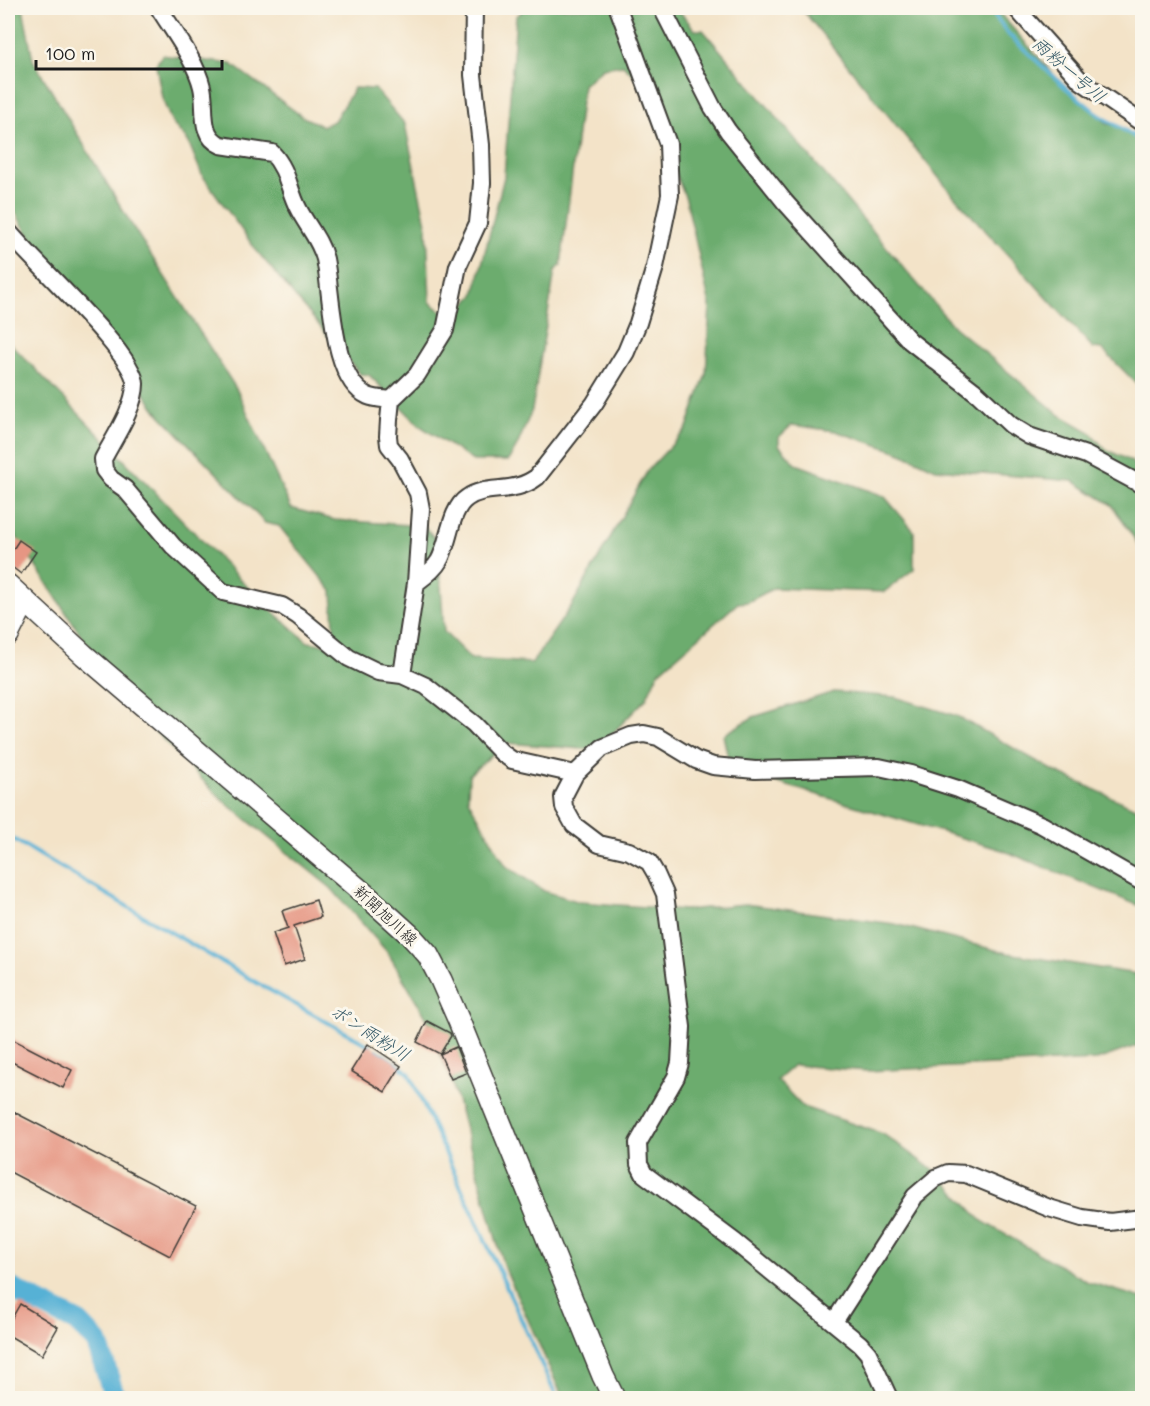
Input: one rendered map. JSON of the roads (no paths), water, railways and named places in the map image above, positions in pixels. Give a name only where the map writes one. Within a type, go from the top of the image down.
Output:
[{"type":"main road","name":"新開旭川線","points":[[8,585],[84,655],[368,897],[410,934],[428,955],[459,1021],[598,1366],[614,1398]]},
{"type":"main road","points":[[8,635],[25,601]]},
{"type":"street","points":[[159,8],[202,84],[206,106],[205,132],[214,142],[221,145],[272,153],[285,169],[292,196],[318,241],[325,259],[334,334],[352,380],[368,396],[391,400]]},
{"type":"street","points":[[402,675],[416,584],[421,509],[418,493],[400,459],[389,445],[391,400],[417,375],[446,330],[458,266],[478,223],[482,183],[481,145],[473,75],[474,8]]},
{"type":"street","points":[[416,584],[430,573],[439,560],[454,518],[467,497],[482,492],[520,487],[527,485],[537,477],[594,404],[626,352],[638,323],[655,267],[670,195],[671,177],[668,144],[618,8]]},
{"type":"street","points":[[662,8],[713,108],[728,131],[785,201],[910,341],[978,394],[1011,425],[1029,436],[1086,455],[1143,484]]},
{"type":"street","points":[[1016,8],[1080,81],[1143,123]]},
{"type":"street","points":[[8,231],[115,346],[131,367],[136,381],[134,398],[103,459],[104,470],[111,479],[125,489],[173,546],[223,592],[282,606],[298,616],[349,658],[378,672],[402,675],[426,686],[474,724],[502,753],[512,759],[575,774]]},
{"type":"street","points":[[890,1398],[860,1344],[735,1242],[644,1174],[639,1164],[638,1143],[676,1077],[680,1063],[682,1027],[665,894],[649,862],[629,851],[599,844],[574,825],[564,807],[563,797],[575,774],[602,748],[631,736],[644,734],[658,737],[696,760],[713,766],[755,770],[879,766],[958,789],[1042,825],[1143,882]]},
{"type":"street","points":[[834,1322],[915,1196],[936,1178],[948,1173],[966,1174],[1049,1208],[1082,1218],[1110,1222],[1143,1218]]},
{"type":"waterway","name":"雨粉一号川","points":[[989,8],[1009,35],[1066,88],[1099,115],[1142,141]]},
{"type":"waterway","name":"ポン雨粉川","points":[[8,836],[257,983],[370,1046]]},
{"type":"waterway","name":"ポン雨粉川","points":[[376,1050],[409,1073],[557,1398]]},
{"type":"waterway","points":[[8,1287],[79,1323],[97,1342],[115,1398]]}]
